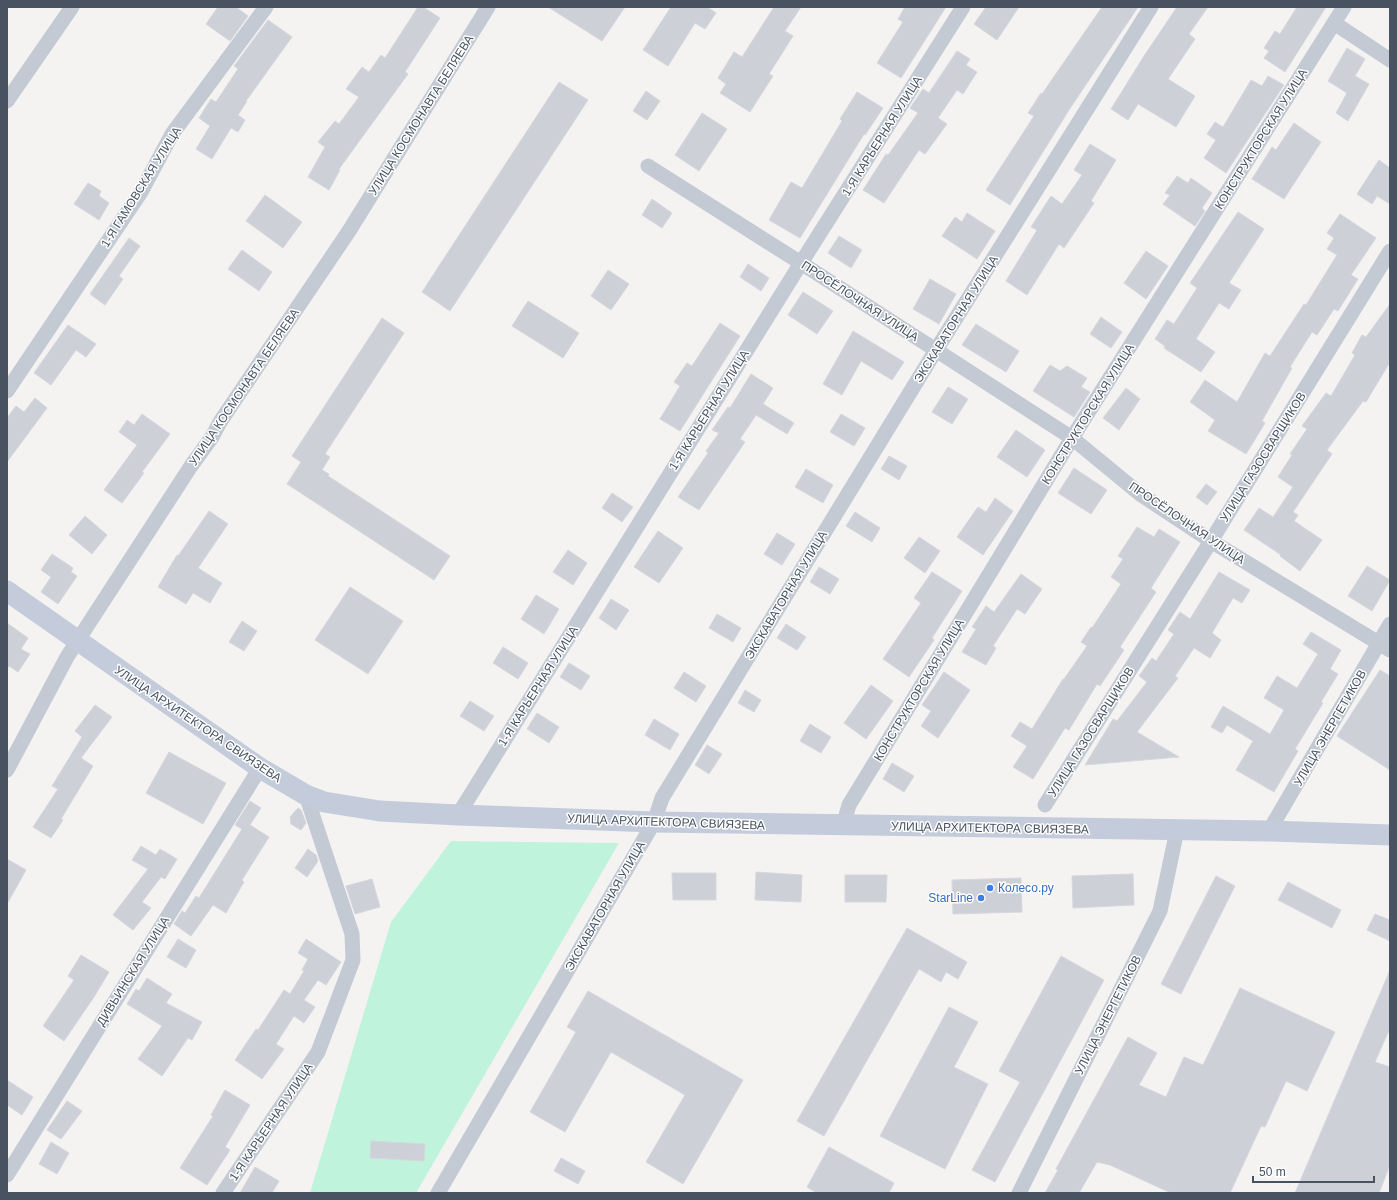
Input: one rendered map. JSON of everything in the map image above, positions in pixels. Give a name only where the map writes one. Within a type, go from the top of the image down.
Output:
[{"type":"main road","name":"УЛИЦА АРХИТЕКТОРА СВИЯЗЕВА","points":[[7,591],[260,768],[306,795],[324,802],[380,811],[654,822],[1390,834]]},
{"type":"street","points":[[7,101],[72,7]]},
{"type":"street","name":"1-Я ГАМОВСКАЯ УЛИЦА","points":[[7,391],[141,192],[172,134],[266,7]]},
{"type":"street","name":"УЛИЦА КОСМОНАВТА БЕЛЯЕВА","points":[[7,770],[67,657],[212,437],[224,416],[348,231],[488,7]]},
{"type":"street","name":"1-Я КАРЬЕРНАЯ УЛИЦА","points":[[458,815],[801,263],[963,7]]},
{"type":"street","name":"ЭКСКАВАТОРНАЯ УЛИЦА","points":[[438,1193],[654,822],[662,798],[936,350],[1151,7]]},
{"type":"street","name":"КОНСТРУКТОРСКАЯ УЛИЦА","points":[[843,826],[849,805],[1072,438],[1344,7]]},
{"type":"street","points":[[1334,23],[1390,60]]},
{"type":"street","name":"ПРОСЁЛОЧНАЯ УЛИЦА","points":[[648,166],[1072,438],[1140,494],[1211,541],[1384,647]]},
{"type":"street","name":"УЛИЦА ГАЗОСВАРЩИКОВ","points":[[1045,805],[1211,541],[1390,251]]},
{"type":"street","name":"УЛИЦА ЭНЕРГЕТИКОВ","points":[[1269,831],[1384,647],[1390,624]]},
{"type":"street","name":"ДИВЬИНСКАЯ УЛИЦА","points":[[7,1175],[260,768]]},
{"type":"street","name":"1-Я КАРЬЕРНАЯ УЛИЦА","points":[[223,1193],[318,1052],[353,960],[352,934],[306,795]]},
{"type":"street","name":"УЛИЦА ЭНЕРГЕТИКОВ","points":[[1020,1193],[1160,911],[1176,830]]},
{"type":"green space","points":[[451,841],[619,843],[416,1193],[310,1193],[391,922]]},
{"type":"building","points":[[218,7],[236,7],[248,16],[230,41],[206,24]]},
{"type":"building","points":[[418,7],[423,7],[440,18],[405,72],[408,74],[339,169],[340,170],[329,190],[308,177],[325,147],[318,142],[335,121],[339,124],[359,97],[346,89],[362,67],[369,72],[381,55],[385,58]]},
{"type":"building","points":[[548,7],[625,7],[602,41]]},
{"type":"building","points":[[671,7],[707,7],[716,13],[705,29],[695,23],[668,66],[643,50]]},
{"type":"building","points":[[774,7],[801,7],[785,31],[793,36],[769,74],[773,76],[750,112],[720,93],[726,84],[718,78],[734,52],[742,57]]},
{"type":"building","points":[[905,7],[946,7],[901,78],[877,63],[903,22],[898,19]]},
{"type":"building","points":[[986,7],[1019,7],[997,40],[974,24]]},
{"type":"building","points":[[1102,7],[1138,7],[1069,110],[1010,205],[986,190],[1034,116],[1028,113]]},
{"type":"building","points":[[1177,7],[1208,7],[1189,34],[1195,39],[1168,79],[1195,96],[1176,127],[1138,104],[1128,120],[1111,109]]},
{"type":"building","points":[[1297,7],[1326,7],[1285,72],[1264,58],[1269,51],[1264,48],[1275,31],[1280,34]]},
{"type":"building","points":[[268,20],[292,37],[246,101],[238,115],[245,120],[238,132],[231,128],[212,159],[196,149],[210,126],[199,118],[211,99],[216,102],[238,69],[234,66]]},
{"type":"building","points":[[1347,48],[1365,59],[1355,76],[1369,84],[1348,121],[1336,113],[1347,93],[1328,81]]},
{"type":"building","points":[[957,51],[970,59],[966,65],[977,72],[963,94],[957,90],[938,118],[947,124],[925,154],[919,150],[884,203],[863,190],[886,154],[888,155],[918,113],[910,108],[923,89],[929,93]]},
{"type":"building","points":[[1268,76],[1284,85],[1226,173],[1204,158],[1216,140],[1207,134],[1215,122],[1223,127],[1251,80],[1262,86]]},
{"type":"building","points":[[559,82],[588,100],[450,311],[422,292]]},
{"type":"building","points":[[646,91],[660,101],[647,120],[633,111]]},
{"type":"building","points":[[857,92],[883,108],[865,135],[864,134],[800,238],[769,220],[791,182],[802,188],[842,121],[840,119]]},
{"type":"building","points":[[702,113],[727,129],[699,171],[675,155]]},
{"type":"building","points":[[1294,123],[1321,142],[1284,199],[1252,179],[1272,147],[1276,150]]},
{"type":"building","points":[[1090,144],[1116,160],[1091,201],[1094,203],[1064,248],[1059,244],[1027,295],[1006,281],[1037,230],[1031,227],[1051,196],[1062,204],[1082,175],[1074,170]]},
{"type":"building","points":[[1379,160],[1390,168],[1390,204],[1377,196],[1372,204],[1357,194]]},
{"type":"building","points":[[1177,176],[1188,183],[1191,178],[1212,193],[1202,208],[1205,211],[1195,226],[1163,204],[1170,195],[1165,193]]},
{"type":"building","points":[[88,183],[101,191],[99,196],[109,203],[99,220],[74,204]]},
{"type":"building","points":[[265,195],[302,222],[283,248],[246,221]]},
{"type":"building","points":[[652,199],[672,213],[662,228],[642,215]]},
{"type":"building","points":[[1238,212],[1264,229],[1229,283],[1241,290],[1229,309],[1219,303],[1196,339],[1215,352],[1201,372],[1164,348],[1165,346],[1155,339],[1167,320],[1174,324],[1197,288],[1190,283]]},
{"type":"building","points":[[967,213],[995,231],[977,259],[942,236],[955,217],[962,222]]},
{"type":"building","points":[[1340,214],[1376,238],[1351,275],[1358,279],[1338,311],[1334,309],[1317,335],[1312,332],[1290,367],[1292,368],[1262,421],[1265,423],[1246,454],[1208,431],[1215,420],[1190,402],[1205,380],[1237,402],[1265,353],[1270,356],[1304,304],[1306,305],[1337,255],[1327,249],[1334,238],[1327,233]]},
{"type":"building","points":[[839,236],[862,250],[851,268],[828,253]]},
{"type":"building","points":[[129,238],[140,246],[119,276],[123,279],[105,305],[90,294]]},
{"type":"building","points":[[242,250],[272,272],[259,291],[228,269]]},
{"type":"building","points":[[1146,251],[1168,266],[1146,299],[1124,283]]},
{"type":"building","points":[[748,264],[769,278],[761,291],[740,277]]},
{"type":"building","points":[[608,270],[629,284],[611,310],[591,296]]},
{"type":"building","points":[[930,279],[956,294],[939,324],[913,309]]},
{"type":"building","points":[[803,292],[833,311],[817,334],[788,315]]},
{"type":"building","points":[[528,301],[579,333],[563,358],[512,326]]},
{"type":"building","points":[[1390,304],[1390,362],[1366,402],[1363,401],[1327,450],[1332,454],[1293,512],[1298,515],[1294,521],[1322,540],[1300,571],[1280,556],[1281,555],[1244,530],[1259,508],[1273,517],[1293,487],[1278,477],[1292,455],[1290,454],[1307,429],[1302,426],[1326,393],[1331,396],[1355,355],[1352,353],[1362,335],[1366,337]]},
{"type":"building","points":[[1101,317],[1122,332],[1111,348],[1090,334]]},
{"type":"building","points":[[382,318],[404,333],[325,454],[330,457],[322,470],[329,474],[328,476],[450,556],[434,580],[287,484],[301,462],[292,456]]},
{"type":"building","points":[[720,323],[740,336],[680,431],[660,419],[680,386],[674,382],[687,363],[692,366]]},
{"type":"building","points":[[976,324],[1019,351],[1006,372],[962,345]]},
{"type":"building","points":[[68,325],[96,344],[86,357],[76,350],[51,385],[34,373]]},
{"type":"building","points":[[853,331],[904,362],[892,380],[861,361],[842,395],[823,384]]},
{"type":"building","points":[[1050,365],[1060,371],[1067,366],[1087,378],[1081,387],[1090,392],[1074,417],[1033,391]]},
{"type":"building","points":[[751,374],[773,388],[763,404],[794,423],[787,434],[756,415],[740,439],[745,442],[699,510],[678,497],[708,453],[706,451],[719,433],[712,430],[728,407],[730,408]]},
{"type":"building","points":[[948,387],[968,399],[952,424],[932,412]]},
{"type":"building","points":[[1126,388],[1140,399],[1119,430],[1103,418]]},
{"type":"building","points":[[35,398],[47,408],[7,462],[7,418],[16,406],[24,412]]},
{"type":"building","points":[[142,414],[170,434],[142,472],[144,473],[122,503],[104,490],[137,445],[119,432],[127,420],[134,425]]},
{"type":"building","points":[[841,414],[865,428],[854,446],[830,432]]},
{"type":"building","points":[[1016,430],[1045,450],[1027,477],[997,457]]},
{"type":"building","points":[[889,456],[907,466],[899,480],[881,469]]},
{"type":"building","points":[[1074,468],[1107,490],[1091,514],[1058,493]]},
{"type":"building","points":[[806,469],[833,485],[823,503],[795,487]]},
{"type":"building","points":[[1206,484],[1217,492],[1207,505],[1196,497]]},
{"type":"building","points":[[612,493],[633,507],[622,522],[602,508]]},
{"type":"building","points":[[995,498],[1013,511],[983,555],[957,537],[978,507],[986,512]]},
{"type":"building","points":[[209,511],[228,524],[198,568],[222,583],[210,603],[193,593],[186,604],[158,587],[177,555],[178,556]]},
{"type":"building","points":[[855,512],[880,528],[872,542],[846,526]]},
{"type":"building","points":[[85,516],[107,535],[92,554],[69,535]]},
{"type":"building","points":[[1137,527],[1154,537],[1159,529],[1180,542],[1151,588],[1156,592],[1120,647],[1124,650],[1100,686],[1097,684],[1069,730],[1065,728],[1033,779],[1013,767],[1027,746],[1011,736],[1020,722],[1032,729],[1063,679],[1087,646],[1081,642],[1121,584],[1111,577],[1123,559],[1118,556]]},
{"type":"building","points":[[658,531],[683,548],[659,583],[634,567]]},
{"type":"building","points":[[777,533],[795,544],[782,565],[764,554]]},
{"type":"building","points":[[919,537],[940,551],[925,573],[904,558]]},
{"type":"building","points":[[568,550],[587,563],[573,585],[553,572]]},
{"type":"building","points":[[52,554],[73,568],[71,572],[77,576],[58,604],[41,592],[51,577],[41,570]]},
{"type":"building","points":[[1367,566],[1390,580],[1372,611],[1348,596]]},
{"type":"building","points":[[819,567],[839,579],[830,594],[810,582]]},
{"type":"building","points":[[932,572],[962,591],[932,638],[934,640],[909,677],[883,659],[921,603],[914,598]]},
{"type":"building","points":[[1219,572],[1250,590],[1242,603],[1233,598],[1212,633],[1221,640],[1210,658],[1194,648],[1175,676],[1178,678],[1137,732],[1179,757],[1085,765],[1113,719],[1117,721],[1147,682],[1139,676],[1152,658],[1156,661],[1174,634],[1168,630],[1180,612],[1190,619]]},
{"type":"building","points":[[1021,574],[1042,589],[1025,614],[1017,609],[993,646],[996,648],[986,665],[962,652],[976,629],[972,627],[986,606],[994,612]]},
{"type":"building","points":[[350,587],[403,621],[368,674],[315,640]]},
{"type":"building","points":[[536,595],[559,609],[544,634],[521,619]]},
{"type":"building","points":[[611,599],[629,610],[616,630],[599,618]]},
{"type":"building","points":[[717,614],[741,628],[733,642],[709,628]]},
{"type":"building","points":[[242,621],[257,631],[244,651],[229,642]]},
{"type":"building","points":[[7,623],[28,638],[21,649],[30,654],[18,672],[9,666],[7,669]]},
{"type":"building","points":[[786,624],[806,637],[797,650],[777,638]]},
{"type":"building","points":[[1311,632],[1341,650],[1330,669],[1338,674],[1321,702],[1323,703],[1295,749],[1298,751],[1274,792],[1236,770],[1253,741],[1227,725],[1222,733],[1211,727],[1223,706],[1270,734],[1284,710],[1264,698],[1277,676],[1297,688],[1318,654],[1303,644]]},
{"type":"building","points":[[503,647],[528,663],[518,679],[493,663]]},
{"type":"building","points":[[569,663],[590,676],[581,690],[560,677]]},
{"type":"building","points":[[1380,670],[1390,676],[1390,770],[1337,736]]},
{"type":"building","points":[[684,672],[706,686],[696,702],[674,688]]},
{"type":"building","points":[[944,672],[970,690],[938,738],[921,726],[931,711],[922,705]]},
{"type":"building","points":[[871,685],[893,701],[866,739],[844,723]]},
{"type":"building","points":[[745,690],[761,700],[754,712],[738,703]]},
{"type":"building","points":[[470,701],[494,716],[484,731],[460,716]]},
{"type":"building","points":[[95,705],[112,717],[81,758],[93,766],[61,819],[63,820],[51,838],[33,827],[58,789],[52,786],[82,737],[75,731]]},
{"type":"building","points":[[537,713],[559,727],[549,743],[527,729]]},
{"type":"building","points":[[654,719],[679,734],[670,750],[645,735]]},
{"type":"building","points":[[810,724],[831,737],[821,753],[800,741]]},
{"type":"building","points":[[707,745],[722,754],[709,774],[695,765]]},
{"type":"building","points":[[169,752],[226,783],[203,824],[146,793]]},
{"type":"building","points":[[892,763],[914,776],[904,792],[883,779]]},
{"type":"building","points":[[250,801],[261,808],[250,825],[269,837],[242,880],[244,882],[226,913],[213,905],[191,936],[174,924],[182,911],[185,913],[196,896],[199,898],[242,829],[235,825]]},
{"type":"building","points":[[298,808],[301,810],[306,823],[301,830],[291,824],[290,817]]},
{"type":"building","points":[[141,846],[156,855],[160,849],[177,859],[165,879],[161,877],[142,902],[151,908],[133,930],[113,915],[148,869],[132,860]]},
{"type":"building","points":[[308,849],[316,855],[318,861],[307,877],[295,868]]},
{"type":"building","points":[[7,859],[26,870],[7,904]]},
{"type":"building","points":[[756,872],[802,875],[801,902],[755,900]]},
{"type":"building","points":[[672,873],[716,873],[716,900],[673,900]]},
{"type":"building","points":[[1133,874],[1134,905],[1073,908],[1072,876]]},
{"type":"building","points":[[845,875],[887,875],[886,902],[845,902]]},
{"type":"building","points":[[1216,876],[1235,886],[1181,994],[1161,984]]},
{"type":"building","points":[[1021,878],[1022,912],[953,914],[952,880]]},
{"type":"building","points":[[372,879],[380,907],[355,914],[346,886]]},
{"type":"building","points":[[1288,882],[1341,910],[1332,928],[1278,900]]},
{"type":"building","points":[[1375,914],[1390,920],[1390,941],[1367,930]]},
{"type":"building","points":[[907,928],[967,962],[958,979],[946,972],[941,982],[919,969],[824,1136],[797,1121]]},
{"type":"building","points":[[178,939],[196,950],[186,968],[167,957]]},
{"type":"building","points":[[306,939],[341,962],[326,985],[318,980],[304,1000],[315,1007],[304,1023],[294,1016],[276,1044],[284,1049],[262,1079],[235,1060],[256,1029],[258,1030],[284,990],[290,994],[304,971],[302,970],[308,959],[298,953]]},
{"type":"building","points":[[81,955],[109,972],[64,1041],[43,1026],[74,980],[68,976]]},
{"type":"building","points":[[1061,956],[1104,980],[995,1182],[972,1170],[1020,1082],[999,1071]]},
{"type":"building","points":[[1390,970],[1390,1028],[1375,1062],[1390,1067],[1390,1165],[1379,1193],[1295,1193]]},
{"type":"building","points":[[147,978],[172,994],[166,1003],[202,1022],[192,1040],[188,1038],[162,1076],[138,1059],[162,1026],[127,1004],[136,989],[139,991]]},
{"type":"building","points":[[1240,988],[1335,1032],[1307,1091],[1286,1081],[1265,1127],[1261,1126],[1230,1193],[1171,1193],[1110,1165],[1097,1162],[1079,1193],[1045,1193],[1058,1170],[1056,1169],[1128,1037],[1157,1053],[1139,1085],[1166,1097],[1184,1057],[1203,1065]]},
{"type":"building","points":[[588,991],[743,1080],[683,1184],[646,1162],[685,1095],[611,1052],[565,1132],[530,1112],[576,1032],[567,1027]]},
{"type":"building","points":[[949,1007],[978,1022],[954,1067],[988,1084],[945,1169],[880,1136]]},
{"type":"building","points":[[7,1080],[33,1097],[22,1115],[7,1105]]},
{"type":"building","points":[[225,1090],[250,1105],[225,1147],[230,1150],[207,1185],[180,1168],[213,1116],[211,1115]]},
{"type":"building","points":[[67,1101],[82,1111],[61,1139],[47,1130]]},
{"type":"building","points":[[371,1141],[425,1144],[424,1161],[370,1158]]},
{"type":"building","points":[[51,1142],[69,1153],[57,1174],[39,1164]]},
{"type":"building","points":[[829,1147],[894,1183],[889,1193],[817,1193],[807,1187]]},
{"type":"building","points":[[561,1158],[585,1171],[578,1184],[554,1171]]},
{"type":"building","points":[[255,1167],[279,1181],[272,1193],[240,1193]]},
{"type":"place","name":"Колесо.ру","points":[[990,888]]},
{"type":"place","name":"StarLine","points":[[981,898]]}]
